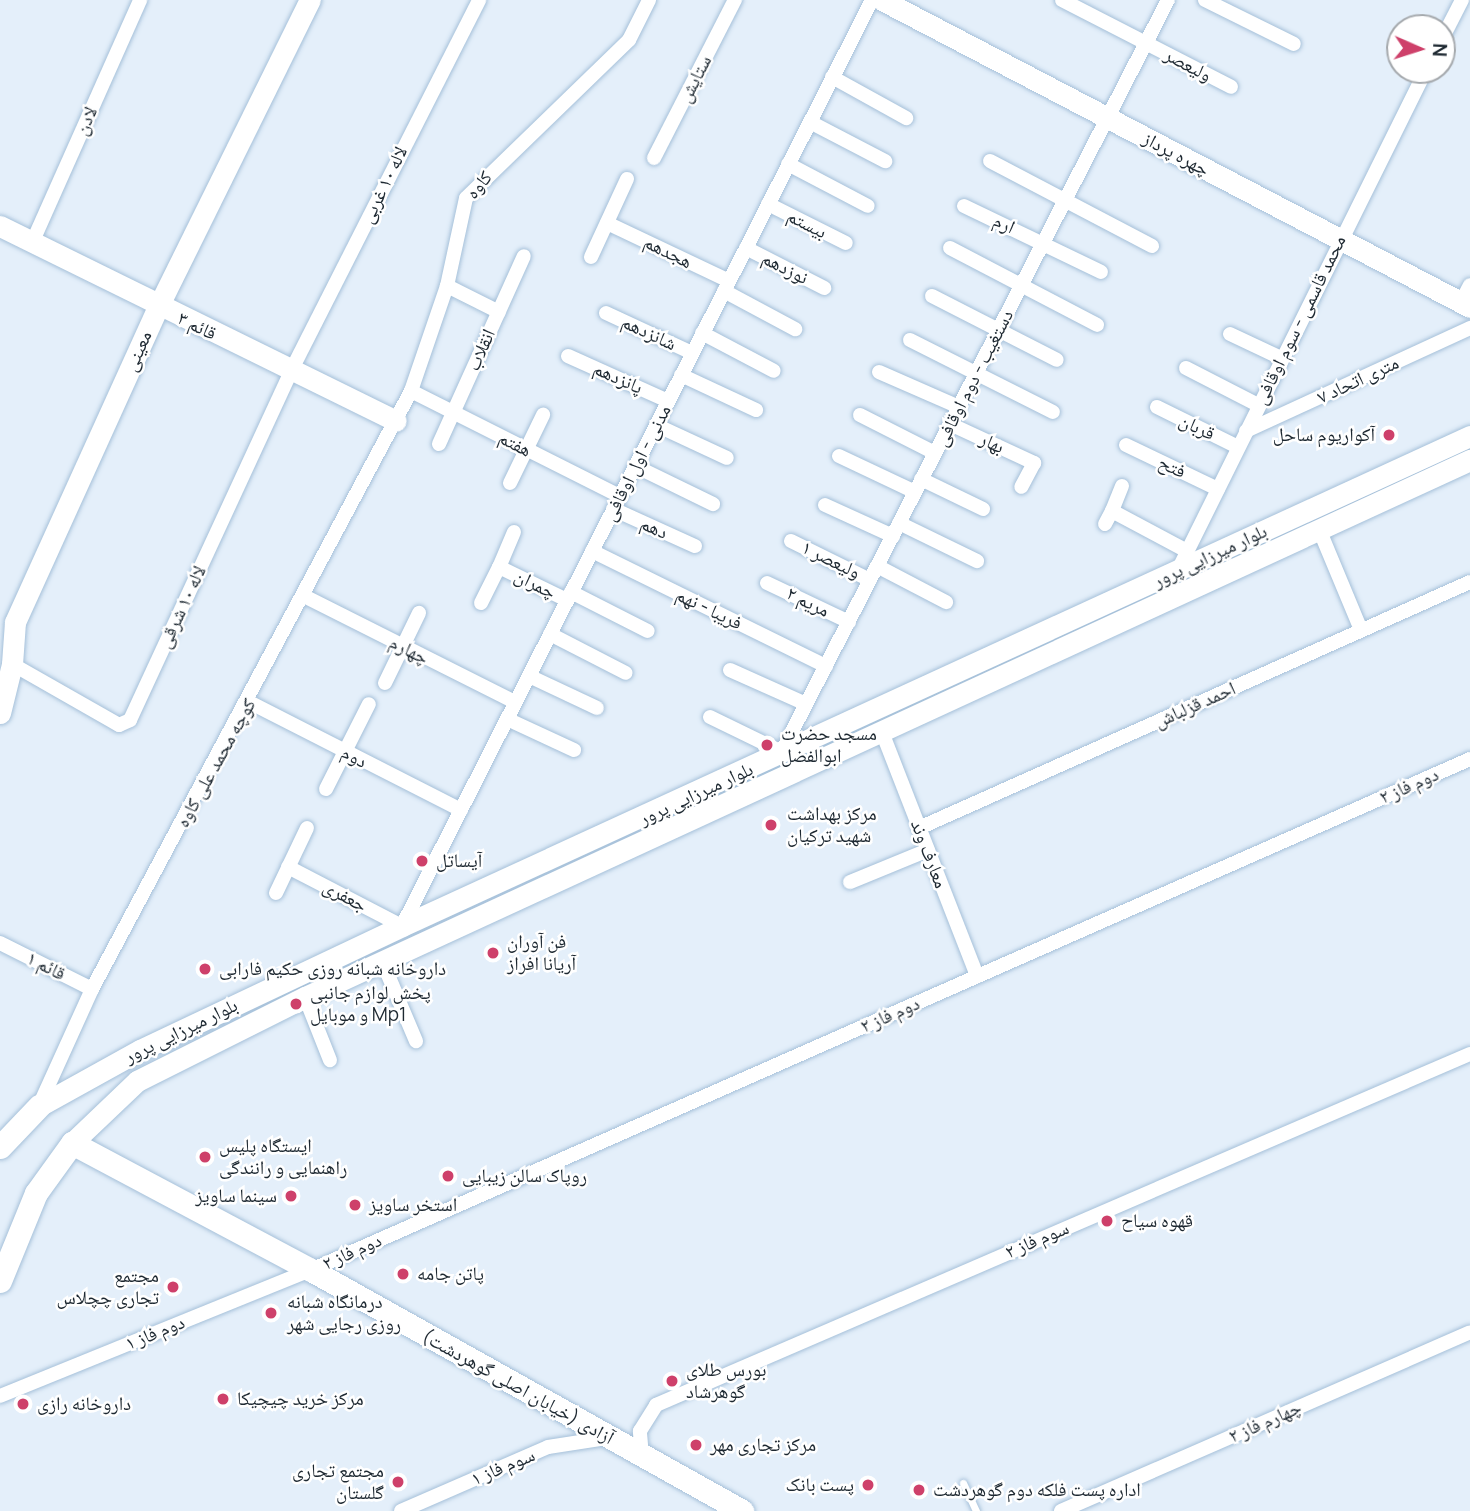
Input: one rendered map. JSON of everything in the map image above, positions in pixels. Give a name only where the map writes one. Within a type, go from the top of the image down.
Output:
[{"type":"main road","name":"معینی","points":[[0,713],[12,664],[15,622],[158,307],[310,0]]},
{"type":"main road","name":"چهره پرداز","points":[[882,0],[1339,239],[1467,298]]},
{"type":"main road","name":"قائم ۳","points":[[0,226],[158,307],[396,421]]},
{"type":"main road","name":"بلوار میرزایی پرور","points":[[39,1106],[140,1049],[402,926],[1470,436]]},
{"type":"main road","name":"بلوار میرزایی پرور","points":[[72,1143],[137,1081],[305,997],[1470,460]]},
{"type":"main road","points":[[0,1117],[39,1106]]},
{"type":"main road","points":[[0,1147],[39,1106]]},
{"type":"main road","points":[[0,1282],[27,1211],[72,1143]]},
{"type":"main road","name":"آزادی (خیابان اصلی گوهردشت)","points":[[72,1143],[311,1270],[742,1511]]},
{"type":"street","name":"لادن","points":[[32,243],[140,0]]},
{"type":"street","name":"لاله ۱۰ غربی","points":[[292,372],[479,0]]},
{"type":"street","name":"کاوه","points":[[396,421],[411,391],[447,286],[466,198],[629,40],[649,0]]},
{"type":"street","name":"ستایش","points":[[654,158],[736,0]]},
{"type":"street","name":"مدنی - اول اوقافی","points":[[402,926],[872,0]]},
{"type":"street","name":"ولیعصر","points":[[1062,0],[1231,88]]},
{"type":"street","name":"دستغیب - دوم اوقافی","points":[[781,754],[1168,0]]},
{"type":"street","points":[[1205,0],[1294,44]]},
{"type":"street","points":[[832,77],[906,118]]},
{"type":"street","name":"محمد قاسمی - سوم اوقافی","points":[[1177,572],[1339,239],[1419,84]]},
{"type":"street","points":[[810,121],[885,161]]},
{"type":"street","points":[[990,161],[1152,246]]},
{"type":"street","points":[[788,164],[868,206]]},
{"type":"street","points":[[592,257],[627,179]]},
{"type":"street","name":"بیستم","points":[[768,204],[846,243]]},
{"type":"street","name":"ارم","points":[[964,206],[1101,272]]},
{"type":"street","name":"هجدهم","points":[[607,223],[726,286],[795,329]]},
{"type":"street","name":"نوزدهم","points":[[746,248],[824,288]]},
{"type":"street","points":[[950,248],[1097,324]]},
{"type":"street","name":"انقلاب","points":[[439,444],[524,256]]},
{"type":"street","points":[[447,286],[499,312]]},
{"type":"street","points":[[932,296],[1057,360]]},
{"type":"street","name":"شانزدهم","points":[[606,313],[692,353]]},
{"type":"street","name":"۷ متری اتحاد","points":[[1246,431],[1470,328]]},
{"type":"street","points":[[702,334],[774,371]]},
{"type":"street","points":[[1230,334],[1281,358]]},
{"type":"street","points":[[910,340],[1053,412]]},
{"type":"street","name":"پانزدهم","points":[[568,356],[668,401]]},
{"type":"street","points":[[1186,368],[1258,405]]},
{"type":"street","name":"لاله ۱۰ شرقی","points":[[12,664],[119,725],[130,720],[292,372]]},
{"type":"street","points":[[879,372],[958,407]]},
{"type":"street","points":[[681,375],[756,410]]},
{"type":"street","name":"هفتم","points":[[411,391],[620,496]]},
{"type":"street","name":"قربان","points":[[1157,407],[1238,447]]},
{"type":"street","points":[[510,483],[543,415]]},
{"type":"street","points":[[860,415],[935,453]]},
{"type":"street","name":"کوچه محمد علی کاوه","points":[[39,1106],[92,989],[248,702],[396,421]]},
{"type":"street","name":"بهار","points":[[950,424],[1034,463],[1021,487]]},
{"type":"street","points":[[656,425],[727,458]]},
{"type":"street","name":"فتح","points":[[1126,445],[1218,489]]},
{"type":"street","points":[[839,456],[983,509]]},
{"type":"street","points":[[635,466],[713,503]]},
{"type":"street","points":[[1122,486],[1108,517],[1187,551]]},
{"type":"street","points":[[825,505],[977,561]]},
{"type":"street","name":"دهم","points":[[613,509],[695,546]]},
{"type":"street","points":[[1319,530],[1361,630]]},
{"type":"street","name":"چمران","points":[[514,532],[499,567],[648,631]]},
{"type":"street","name":"ولیعصر ۱","points":[[791,541],[946,602]]},
{"type":"street","name":"فریبا - نهم","points":[[592,551],[826,666]]},
{"type":"street","points":[[481,603],[499,567]]},
{"type":"street","name":"احمد قزلباش","points":[[919,828],[1470,582]]},
{"type":"street","name":"مریم ۲","points":[[767,583],[849,622]]},
{"type":"street","name":"چهارم","points":[[304,596],[515,702]]},
{"type":"street","points":[[385,683],[419,612]]},
{"type":"street","points":[[550,634],[626,673]]},
{"type":"street","points":[[730,670],[806,704]]},
{"type":"street","points":[[528,676],[597,708]]},
{"type":"street","name":"دوم","points":[[248,702],[461,810]]},
{"type":"street","points":[[326,789],[369,704]]},
{"type":"street","points":[[710,717],[781,754]]},
{"type":"street","points":[[507,719],[574,750]]},
{"type":"street","name":"معارف وند","points":[[882,732],[977,976]]},
{"type":"street","name":"دوم فاز ۲","points":[[311,1270],[1470,759]]},
{"type":"street","points":[[276,893],[307,828]]},
{"type":"street","points":[[850,882],[928,850]]},
{"type":"street","name":"جعفری","points":[[288,867],[402,926]]},
{"type":"street","name":"قائم ۱","points":[[0,943],[92,989]]},
{"type":"street","points":[[383,962],[415,1041]]},
{"type":"street","points":[[305,997],[330,1060]]},
{"type":"street","name":"سوم فاز ۲","points":[[642,1456],[640,1431],[656,1405],[1470,1054]]},
{"type":"street","name":"دوم فاز ۱","points":[[0,1396],[311,1270]]},
{"type":"street","name":"چهارم فاز ۲","points":[[1061,1511],[1470,1332]]},
{"type":"street","name":"سوم فاز ۱","points":[[401,1511],[548,1447],[609,1438]]},
{"type":"lane","points":[[963,1483],[976,1511]]},
{"type":"place","name":"آکواریوم ساحل","points":[[1389,435]]},
{"type":"place","name":"مسجد حضرت ابوالفضل","points":[[767,745]]},
{"type":"place","name":"مرکز بهداشت شهید ترکیان","points":[[771,825]]},
{"type":"place","name":"آیساتل","points":[[422,861]]},
{"type":"place","name":"فن آوران آریانا افراز","points":[[493,953]]},
{"type":"place","name":"داروخانه شبانه روزی حکیم فارابی","points":[[205,969]]},
{"type":"place","name":"پخش لوازم جانبی و موبایل Mp1","points":[[296,1004]]},
{"type":"place","name":"ایستگاه پلیس راهنمایی و رانندگی","points":[[205,1157]]},
{"type":"place","name":"روپاک سالن زیبایی","points":[[448,1176]]},
{"type":"place","name":"سینما ساویز","points":[[291,1196]]},
{"type":"place","name":"استخر ساویز","points":[[355,1205]]},
{"type":"place","name":"قهوه سیاح","points":[[1107,1221]]},
{"type":"place","name":"پاتن جامه","points":[[403,1274]]},
{"type":"place","name":"مجتمع تجاری چچلاس","points":[[173,1287]]},
{"type":"place","name":"درمانگاه شبانه روزی رجایی شهر","points":[[271,1313]]},
{"type":"place","name":"بورس طلای گوهرشاد","points":[[672,1381]]},
{"type":"place","name":"مرکز خرید چیچیکا","points":[[223,1399]]},
{"type":"place","name":"داروخانه رازی","points":[[23,1404]]},
{"type":"place","name":"مرکز تجاری مهر","points":[[696,1445]]},
{"type":"place","name":"مجتمع تجاری گلستان","points":[[398,1482]]},
{"type":"place","name":"پست بانک","points":[[868,1485]]},
{"type":"place","name":"اداره پست فلکه دوم گوهردشت","points":[[919,1490]]}]
